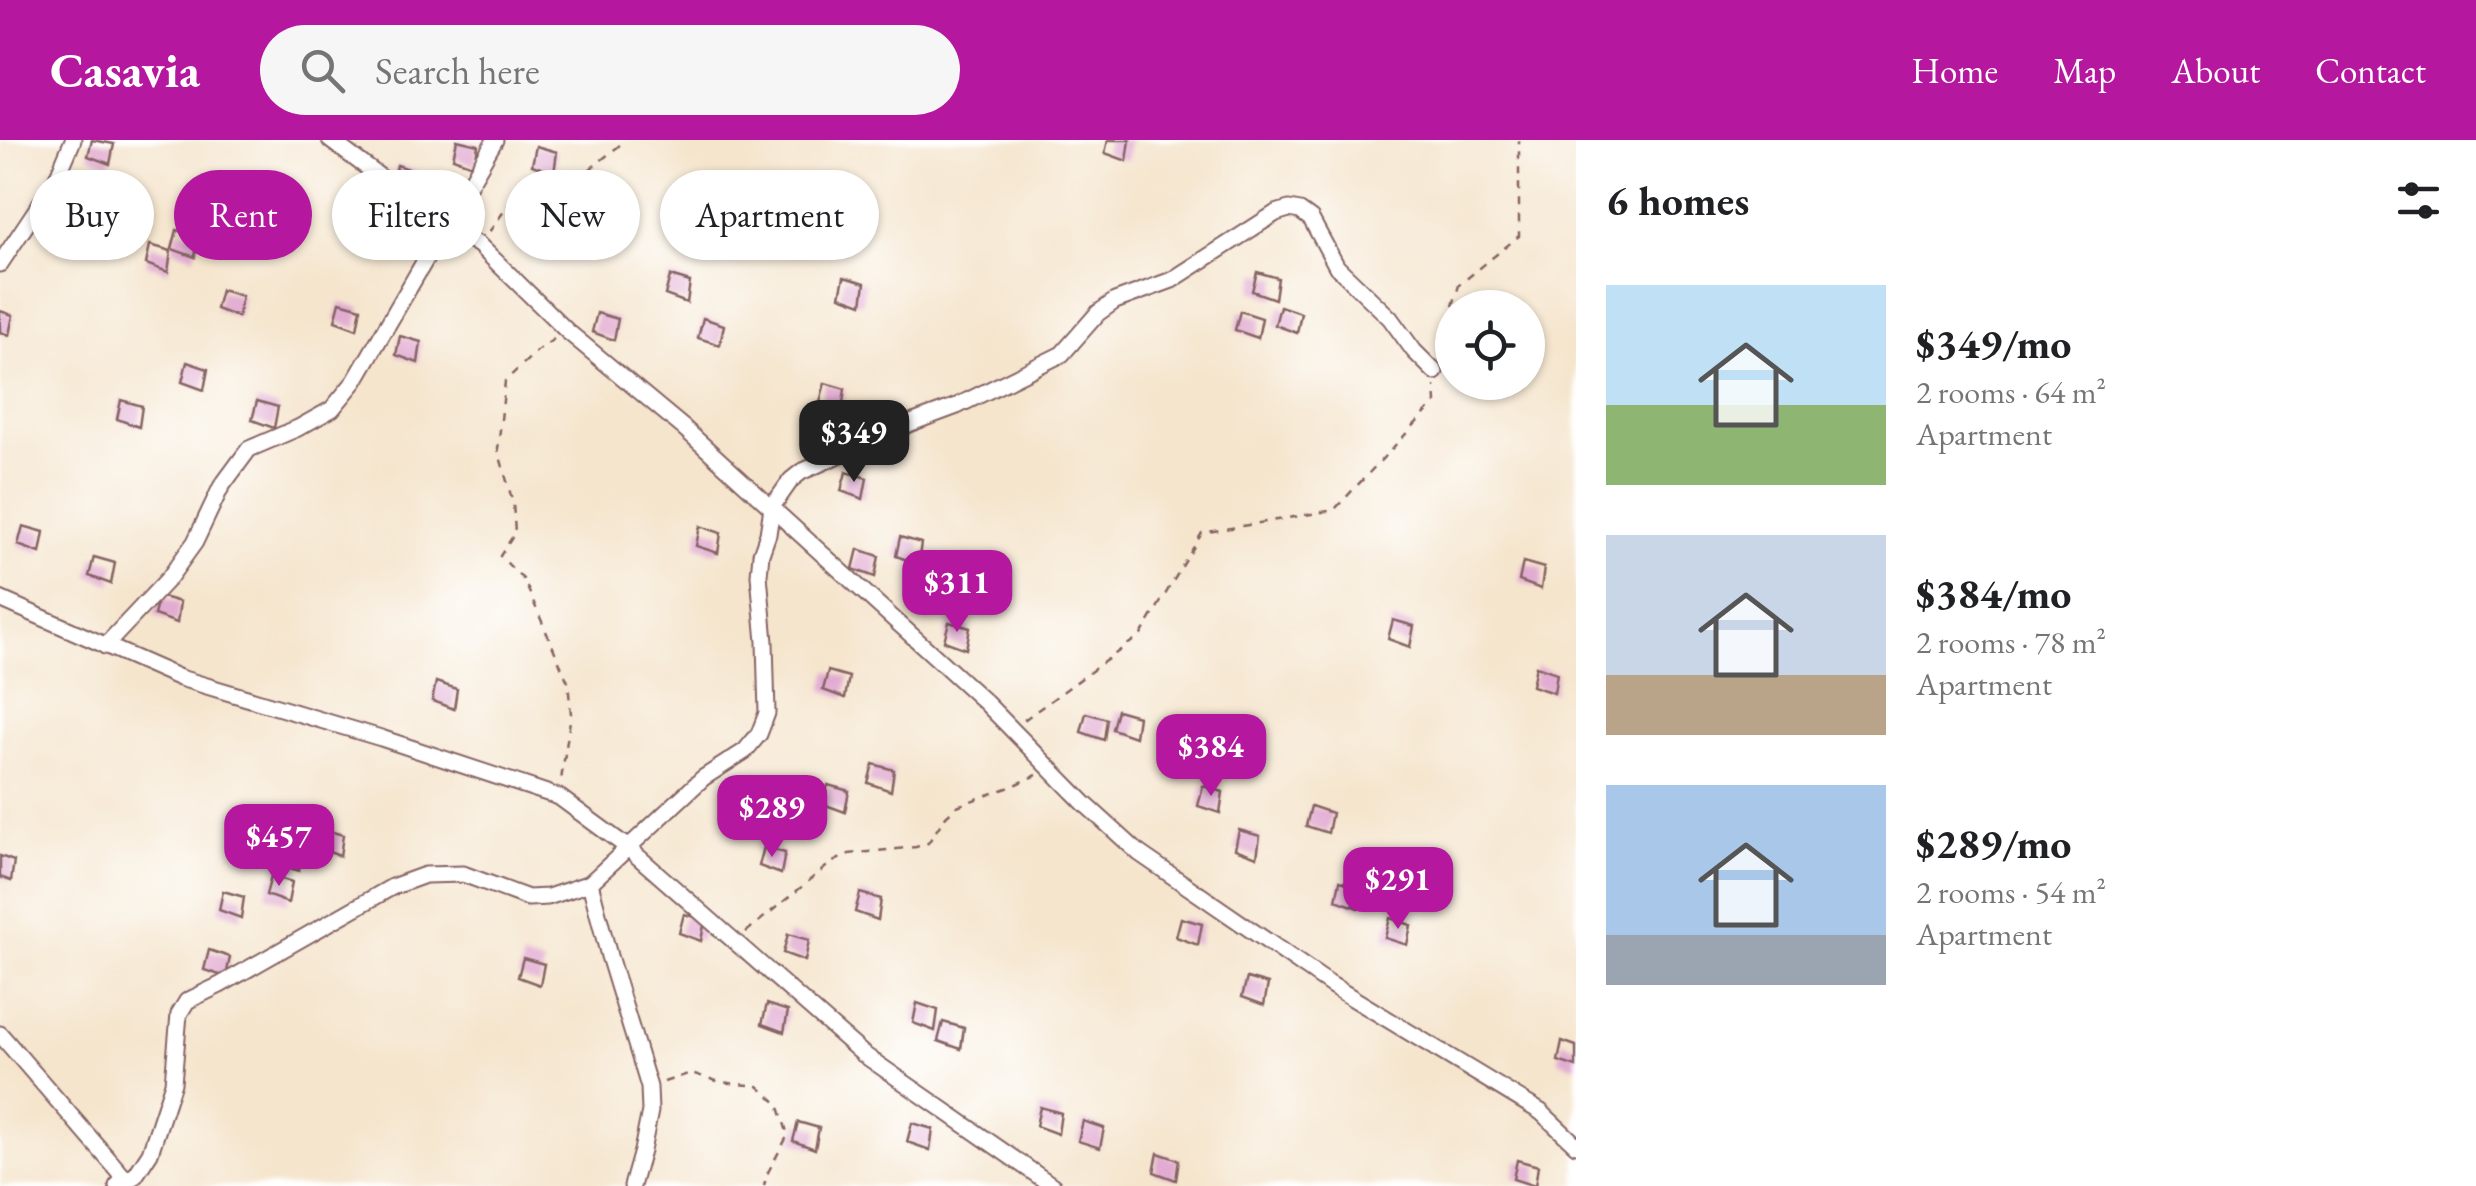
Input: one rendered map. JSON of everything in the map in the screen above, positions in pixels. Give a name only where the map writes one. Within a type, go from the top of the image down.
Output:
[{"type":"street","points":[[0,264],[56,180],[74,140]]},
{"type":"street","points":[[330,140],[371,170]]},
{"type":"street","points":[[478,170],[496,140]]},
{"type":"street","points":[[0,1034],[124,1184],[135,1176],[150,1153],[173,1083],[179,1014],[187,1001],[392,887],[425,875],[463,874],[528,898],[548,898],[590,882],[703,778],[745,751],[760,734],[766,713],[766,642],[758,575],[761,554],[772,507],[800,472],[957,406],[1062,354],[1098,312],[1115,301],[1172,280],[1276,214],[1300,210],[1311,219],[1337,267],[1390,318],[1434,372]]},
{"type":"street","points":[[485,251],[568,332],[685,429],[985,702],[1139,854],[1331,985],[1541,1112],[1576,1145]]},
{"type":"street","points":[[104,646],[153,596],[195,542],[221,488],[249,450],[332,410],[355,380],[425,260]]},
{"type":"street","points":[[0,599],[180,678],[559,797],[628,848],[863,1054],[1053,1186]]},
{"type":"street","points":[[590,882],[649,1087],[650,1112],[632,1186]]},
{"type":"path","points":[[485,237],[528,178],[588,170],[626,140]]},
{"type":"path","points":[[1458,290],[1518,236],[1519,140]]},
{"type":"path","points":[[559,797],[571,714],[568,682],[524,580],[500,556],[515,533],[513,502],[498,449],[504,381],[538,350],[568,332]]},
{"type":"path","points":[[1010,729],[1140,635],[1202,533],[1334,510],[1436,402],[1435,369]]},
{"type":"path","points":[[735,941],[831,863],[849,854],[928,843],[957,806],[1052,768]]},
{"type":"path","points":[[649,1087],[690,1072],[720,1082],[758,1086],[778,1104],[788,1136],[766,1174],[764,1186]]},
{"type":"building","points":[[92,140],[114,144],[110,164],[88,156]]},
{"type":"building","points":[[457,140],[478,145],[475,166],[453,158]]},
{"type":"building","points":[[1108,140],[1130,140],[1127,161],[1105,153]]},
{"type":"building","points":[[536,146],[557,152],[554,170],[532,165]]},
{"type":"building","points":[[154,246],[171,251],[168,272],[146,264],[147,260],[154,260]]},
{"type":"building","points":[[1257,272],[1278,278],[1275,299],[1252,291]]},
{"type":"building","points":[[670,276],[690,282],[687,303],[665,295]]},
{"type":"building","points":[[844,277],[865,283],[862,304],[840,296]]},
{"type":"building","points":[[221,290],[242,296],[238,317],[216,309]]},
{"type":"building","points":[[340,302],[361,308],[357,329],[335,321]]},
{"type":"building","points":[[1280,306],[1301,313],[1297,333],[1275,325]]},
{"type":"building","points":[[0,311],[13,315],[9,335],[0,332]]},
{"type":"building","points":[[1240,311],[1262,318],[1258,338],[1235,330]]},
{"type":"building","points":[[597,313],[618,319],[614,340],[592,332]]},
{"type":"building","points":[[703,318],[724,325],[720,345],[698,338]]},
{"type":"building","points":[[400,336],[421,342],[418,363],[396,355]]},
{"type":"building","points":[[187,362],[208,369],[204,390],[182,382]]},
{"type":"building","points":[[825,383],[845,389],[842,410],[820,402]]},
{"type":"building","points":[[121,400],[142,406],[139,427],[117,419]]},
{"type":"building","points":[[257,401],[278,407],[274,428],[252,420]]},
{"type":"building","points":[[846,472],[867,478],[863,499],[841,491]]},
{"type":"building","points":[[23,526],[44,532],[40,553],[18,545]]},
{"type":"building","points":[[700,526],[721,533],[718,553],[696,546]]},
{"type":"building","points":[[900,537],[921,543],[918,564],[896,556]]},
{"type":"building","points":[[858,549],[879,556],[875,577],[853,569]]},
{"type":"building","points":[[94,557],[115,563],[111,584],[89,576]]},
{"type":"building","points":[[1523,562],[1544,568],[1541,589],[1519,581]]},
{"type":"building","points":[[968,563],[989,569],[985,590],[963,582]]},
{"type":"building","points":[[159,596],[180,602],[177,623],[154,615]]},
{"type":"building","points":[[1393,620],[1414,626],[1410,647],[1388,639]]},
{"type":"building","points":[[949,622],[970,628],[966,649],[944,641]]},
{"type":"building","points":[[1536,666],[1557,673],[1554,693],[1532,686]]},
{"type":"building","points":[[828,671],[849,677],[845,698],[823,690]]},
{"type":"building","points":[[436,682],[457,689],[454,709],[432,701]]},
{"type":"building","points":[[1117,710],[1138,716],[1135,737],[1112,729]]},
{"type":"building","points":[[1086,713],[1107,719],[1104,740],[1081,732]]},
{"type":"building","points":[[873,764],[894,770],[891,791],[868,783]]},
{"type":"building","points":[[828,785],[849,791],[845,812],[823,804]]},
{"type":"building","points":[[1203,786],[1223,792],[1220,813],[1198,806]]},
{"type":"building","points":[[1311,806],[1332,813],[1328,833],[1306,826]]},
{"type":"building","points":[[297,813],[318,819],[314,840],[292,832]]},
{"type":"building","points":[[322,829],[343,835],[340,856],[318,848]]},
{"type":"building","points":[[1239,830],[1260,836],[1257,857],[1235,849]]},
{"type":"building","points":[[281,844],[302,851],[299,871],[276,864]]},
{"type":"building","points":[[764,847],[785,853],[781,874],[759,866]]},
{"type":"building","points":[[0,856],[14,861],[11,881],[0,877]]},
{"type":"building","points":[[271,876],[292,882],[288,903],[266,895]]},
{"type":"building","points":[[1340,881],[1361,887],[1358,908],[1336,900]]},
{"type":"building","points":[[223,891],[244,897],[241,918],[219,910]]},
{"type":"building","points":[[860,893],[881,899],[878,920],[855,912]]},
{"type":"building","points":[[684,914],[705,920],[701,941],[679,933]]},
{"type":"building","points":[[1181,918],[1202,924],[1198,945],[1176,937]]},
{"type":"building","points":[[1390,918],[1411,925],[1407,945],[1385,938]]},
{"type":"building","points":[[788,934],[809,940],[805,961],[783,953]]},
{"type":"building","points":[[209,950],[230,957],[226,977],[204,970]]},
{"type":"building","points":[[523,958],[544,964],[540,985],[518,977]]},
{"type":"building","points":[[1247,978],[1268,984],[1264,1005],[1242,997]]},
{"type":"building","points":[[917,1003],[938,1010],[935,1031],[913,1023]]},
{"type":"building","points":[[767,1004],[788,1011],[784,1032],[762,1024]]},
{"type":"building","points":[[943,1022],[964,1028],[961,1049],[938,1041]]},
{"type":"building","points":[[1562,1041],[1576,1046],[1576,1067],[1558,1061]]},
{"type":"building","points":[[1040,1107],[1061,1113],[1058,1134],[1036,1126]]},
{"type":"building","points":[[1083,1121],[1104,1128],[1100,1148],[1078,1141]]},
{"type":"building","points":[[798,1122],[819,1128],[815,1149],[793,1141]]},
{"type":"building","points":[[912,1123],[933,1129],[930,1150],[907,1142]]},
{"type":"building","points":[[1158,1153],[1179,1160],[1176,1180],[1154,1172]]},
{"type":"building","points":[[1517,1160],[1538,1166],[1535,1186],[1513,1179]]}]
